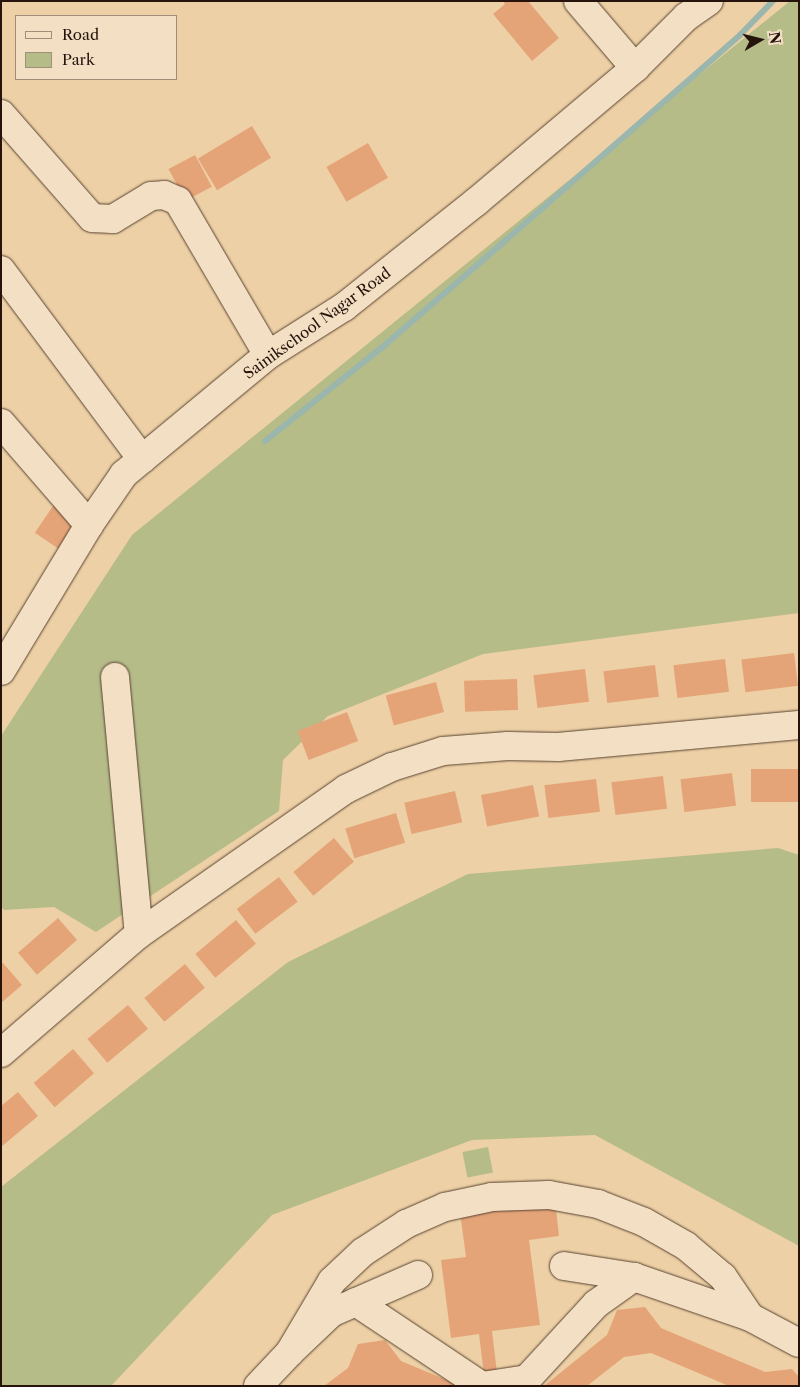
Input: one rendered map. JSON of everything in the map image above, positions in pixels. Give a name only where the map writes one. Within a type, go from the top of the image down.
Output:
[{"type":"street","points":[[578,1],[635,68]]},
{"type":"street","name":"Sainikschool Nagar Road","points":[[1,671],[89,525],[124,474],[268,355],[344,307],[476,202],[635,68],[686,17],[710,1]]},
{"type":"street","points":[[1,114],[92,218],[114,220],[151,196],[164,195],[178,201],[268,355]]},
{"type":"street","points":[[1,270],[142,459]]},
{"type":"street","points":[[1,423],[89,525]]},
{"type":"street","points":[[115,676],[139,934]]},
{"type":"street","points":[[1,1053],[139,934],[346,789],[392,767],[443,751],[508,746],[558,746],[799,726]]},
{"type":"street","points":[[290,1352],[332,1281],[363,1252],[406,1224],[445,1207],[492,1197],[549,1195],[598,1204],[644,1222],[686,1246],[723,1277],[750,1317]]},
{"type":"street","points":[[564,1266],[634,1277],[750,1317],[799,1343]]},
{"type":"street","points":[[258,1386],[290,1352],[331,1314],[418,1275]]},
{"type":"street","points":[[356,1302],[482,1386],[526,1379],[596,1304],[634,1277]]},
{"type":"green space","points":[[790,1],[799,1],[799,613],[483,654],[328,716],[283,760],[279,811],[96,932],[54,907],[4,910],[1,906],[1,736],[132,535]]},
{"type":"green space","points":[[778,848],[799,855],[799,1246],[595,1135],[472,1140],[272,1215],[111,1386],[1,1386],[1,1187],[288,962],[468,874]]},
{"type":"green space","points":[[488,1147],[493,1173],[467,1177],[462,1152]]},
{"type":"building","points":[[503,1],[528,1],[559,38],[532,61],[493,14],[505,4]]},
{"type":"building","points":[[252,126],[271,158],[217,190],[198,158]]},
{"type":"building","points":[[368,143],[388,178],[346,202],[326,167]]},
{"type":"building","points":[[195,155],[212,187],[185,201],[169,169]]},
{"type":"building","points":[[55,503],[86,524],[66,554],[35,533]]},
{"type":"building","points":[[794,653],[798,686],[745,692],[741,659]]},
{"type":"building","points":[[725,659],[729,692],[677,698],[673,665]]},
{"type":"building","points":[[655,665],[659,697],[607,703],[603,671]]},
{"type":"building","points":[[585,669],[589,702],[537,708],[533,675]]},
{"type":"building","points":[[517,679],[518,710],[465,712],[464,681]]},
{"type":"building","points":[[436,682],[444,712],[394,725],[386,695]]},
{"type":"building","points":[[347,712],[358,741],[309,760],[298,731]]},
{"type":"building","points":[[751,769],[799,769],[799,802],[751,802]]},
{"type":"building","points":[[732,773],[736,806],[684,812],[680,779]]},
{"type":"building","points":[[663,776],[667,809],[615,815],[611,782]]},
{"type":"building","points":[[596,779],[600,812],[548,818],[544,785]]},
{"type":"building","points":[[533,785],[539,816],[487,827],[481,795]]},
{"type":"building","points":[[455,791],[462,822],[412,834],[404,803]]},
{"type":"building","points":[[396,813],[405,843],[354,858],[345,828]]},
{"type":"building","points":[[334,838],[354,862],[313,896],[293,872]]},
{"type":"building","points":[[279,877],[298,902],[255,934],[237,909]]},
{"type":"building","points":[[58,918],[77,940],[37,975],[18,953]]},
{"type":"building","points":[[236,920],[256,944],[215,978],[195,954]]},
{"type":"building","points":[[3,963],[22,985],[1,1003],[1,964]]},
{"type":"building","points":[[185,964],[205,988],[164,1022],[144,998]]},
{"type":"building","points":[[128,1005],[148,1029],[107,1063],[87,1039]]},
{"type":"building","points":[[73,1049],[94,1073],[55,1107],[34,1083]]},
{"type":"building","points":[[18,1092],[38,1116],[1,1147],[1,1106]]},
{"type":"building","points":[[555,1200],[559,1236],[529,1240],[540,1325],[492,1331],[498,1381],[485,1383],[479,1334],[451,1338],[441,1260],[466,1257],[460,1212]]},
{"type":"building","points":[[645,1307],[661,1328],[765,1372],[792,1369],[799,1377],[799,1386],[729,1386],[651,1353],[624,1357],[587,1386],[544,1386],[607,1335],[617,1310]]},
{"type":"building","points":[[385,1340],[401,1361],[461,1386],[324,1386],[348,1368],[358,1344]]},
{"type":"waterway","points":[[265,441],[386,344],[498,247],[741,34],[773,1]]}]
